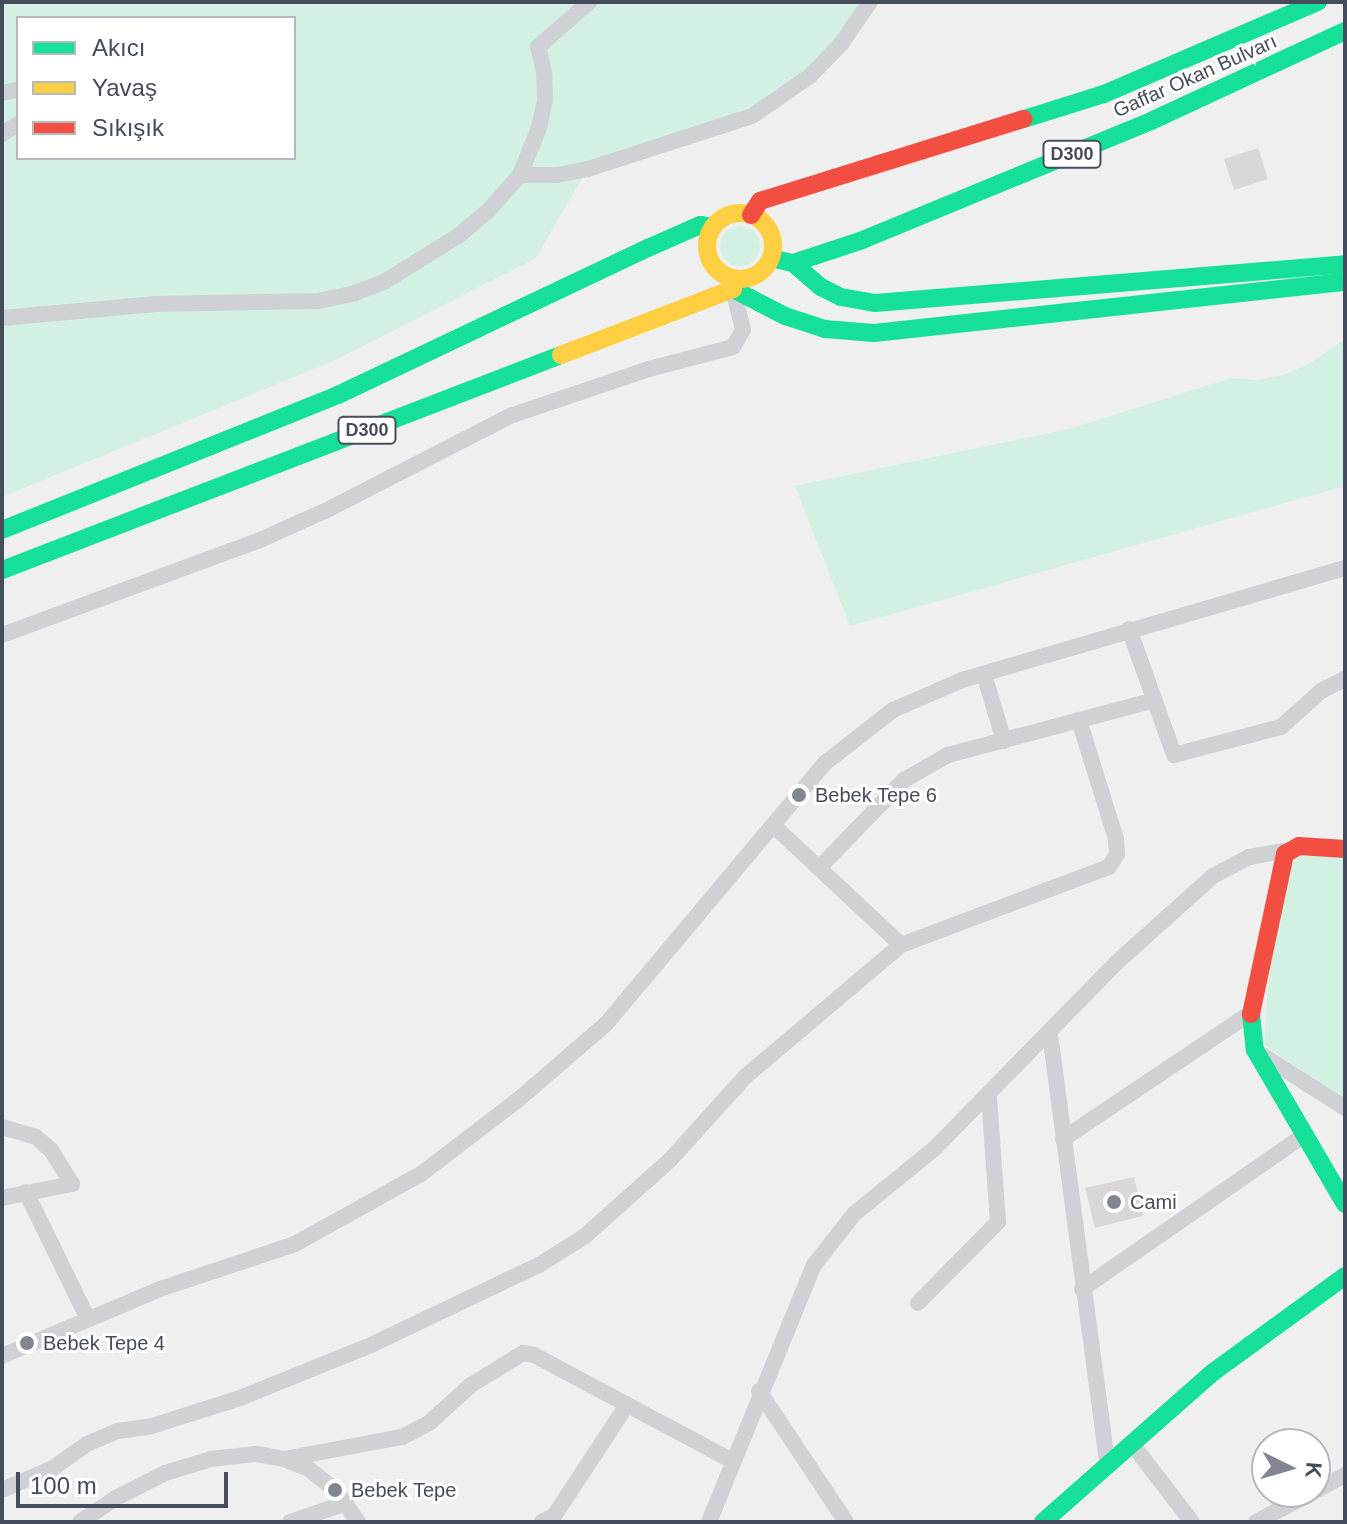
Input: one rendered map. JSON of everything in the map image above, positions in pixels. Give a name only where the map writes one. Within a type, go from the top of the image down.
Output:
[{"type":"main road","name":"Gaffar Okan Bulvarı","points":[[756,208],[1104,94],[1318,2]]},
{"type":"main road","name":"Gaffar Okan Bulvarı","points":[[793,263],[860,241],[1137,127],[1345,31]]},
{"type":"main road","points":[[732,284],[754,277],[771,258],[770,232],[756,208],[734,213],[706,226],[709,260],[732,284],[785,316],[825,329],[874,333],[1345,282]]},
{"type":"main road","name":"D300","points":[[2,530],[338,395],[706,226]]},
{"type":"main road","points":[[771,258],[793,263],[821,287],[841,297],[875,303],[1345,264]]},
{"type":"main road","name":"D300","points":[[2,570],[732,284]]},
{"type":"main road","points":[[1345,849],[1299,846],[1289,850],[1283,858],[1252,1012],[1255,1050],[1345,1204]]},
{"type":"main road","points":[[1043,1522],[1212,1373],[1345,1276]]},
{"type":"street","points":[[2,318],[156,304],[318,301],[355,293],[384,282],[450,242],[489,210],[520,175],[539,128],[545,99],[544,72],[538,47],[589,2]]},
{"type":"street","points":[[520,175],[557,175],[588,169],[752,116],[810,76],[841,44],[870,2]]},
{"type":"street","points":[[2,635],[260,540],[327,510],[510,416],[649,369],[733,347],[743,330],[732,284]]},
{"type":"street","points":[[2,1356],[160,1289],[295,1244],[421,1174],[519,1099],[606,1024],[825,763],[893,710],[984,674],[1345,568]]},
{"type":"street","points":[[1129,629],[1174,755],[1281,727],[1321,691],[1345,679]]},
{"type":"street","points":[[984,674],[1004,741]]},
{"type":"street","points":[[820,867],[904,780],[948,755],[1154,700]]},
{"type":"street","points":[[2,1490],[53,1468],[87,1444],[118,1431],[152,1426],[240,1398],[371,1345],[539,1265],[585,1236],[670,1160],[746,1076],[901,945],[1102,870],[1114,861],[1116,839],[1079,720]]},
{"type":"street","points":[[774,826],[901,945]]},
{"type":"street","points":[[709,1522],[759,1391],[814,1265],[854,1214],[934,1149],[1050,1034],[1116,963],[1213,876],[1249,857],[1289,850]]},
{"type":"street","points":[[1063,1139],[1252,1012]]},
{"type":"street","points":[[1050,1034],[1108,1466]]},
{"type":"street","points":[[1255,1050],[1345,1108]]},
{"type":"street","points":[[918,1303],[998,1222],[989,1095]]},
{"type":"street","points":[[2,1127],[36,1137],[51,1150],[72,1184],[2,1198]]},
{"type":"street","points":[[1082,1289],[1306,1134]]},
{"type":"street","points":[[26,1192],[88,1319]]},
{"type":"street","points":[[284,1459],[402,1437],[429,1423],[471,1385],[523,1353],[534,1355],[731,1460]]},
{"type":"street","points":[[759,1391],[846,1522]]},
{"type":"street","points":[[542,1522],[554,1516],[627,1405]]},
{"type":"street","points":[[1132,1444],[1192,1522]]},
{"type":"street","points":[[80,1522],[116,1498],[165,1473],[211,1459],[256,1454],[284,1459],[309,1469],[335,1490],[358,1522]]},
{"type":"street","points":[[290,1522],[346,1503]]},
{"type":"street","points":[[1256,1522],[1283,1508]]},
{"type":"green space","points":[[2,2],[879,2],[807,87],[779,108],[764,117],[583,177],[535,259],[333,361],[2,497]]},
{"type":"green space","points":[[740,226],[754,232],[760,246],[754,260],[740,266],[726,260],[720,246],[726,232]]},
{"type":"green space","points":[[1345,339],[1345,486],[850,626],[795,486],[1069,429],[1231,378],[1257,380],[1283,375],[1309,364]]},
{"type":"green space","points":[[1299,856],[1345,857],[1345,1099],[1264,1045],[1269,973],[1291,865]]},
{"type":"building","points":[[1258,148],[1268,179],[1234,190],[1224,159]]},
{"type":"building","name":"Cami","points":[[1134,1177],[1143,1216],[1095,1228],[1085,1188]]},
{"type":"traffic: fast","points":[[1024,119],[1104,94],[1318,2]]},
{"type":"traffic: fast","points":[[771,258],[793,263],[860,241],[1151,121],[1345,31]]},
{"type":"traffic: fast","points":[[2,530],[338,395],[648,248],[700,225],[713,227]]},
{"type":"traffic: fast","points":[[793,263],[821,287],[841,297],[875,303],[1345,264]]},
{"type":"traffic: fast","points":[[733,289],[785,316],[825,329],[874,333],[1345,282]]},
{"type":"traffic: fast","points":[[2,570],[561,355]]},
{"type":"traffic: fast","points":[[1251,1014],[1255,1050],[1345,1204]]},
{"type":"traffic: fast","points":[[1043,1522],[1212,1373],[1345,1276]]},
{"type":"traffic: slow","points":[[740,213],[753,215],[768,228],[773,246],[771,259],[758,274],[740,279],[727,277],[712,264],[707,246],[709,233],[722,218],[740,213]]},
{"type":"traffic: slow","points":[[561,355],[733,289],[732,278]]},
{"type":"traffic: jam","points":[[751,215],[760,201],[1024,119]]},
{"type":"traffic: jam","points":[[1251,1014],[1285,854],[1299,846],[1345,849]]},
{"type":"place","name":"Bebek Tepe 6","points":[[799,795]]},
{"type":"place","name":"Cami","points":[[1114,1202]]},
{"type":"place","name":"Bebek Tepe 4","points":[[27,1343]]},
{"type":"place","name":"Bebek Tepe","points":[[335,1490]]}]
